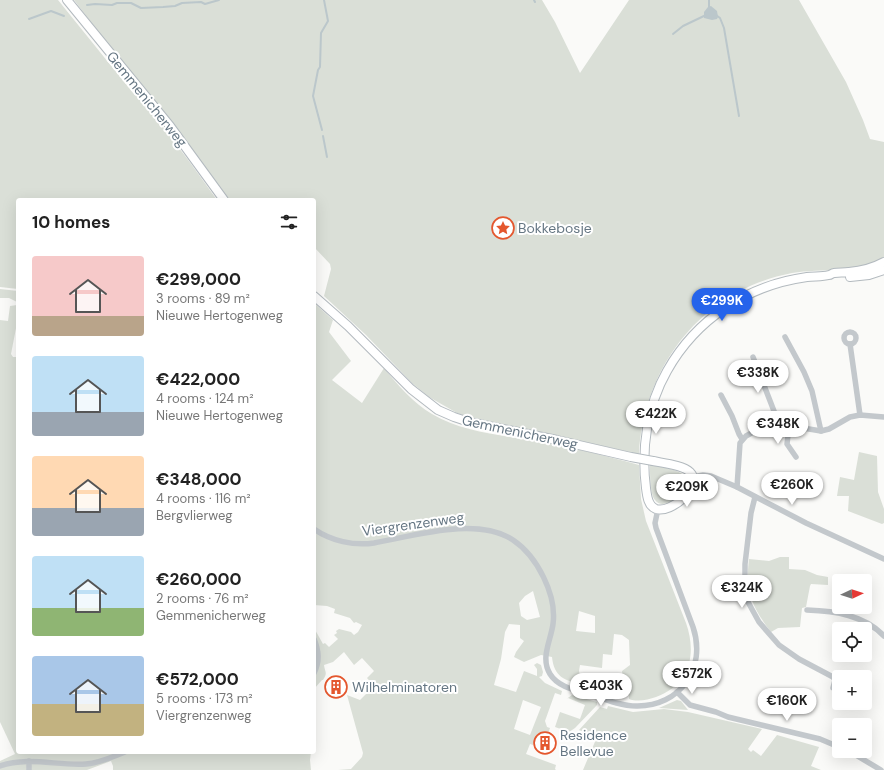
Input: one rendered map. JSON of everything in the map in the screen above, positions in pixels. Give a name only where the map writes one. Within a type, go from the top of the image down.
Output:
[{"type":"main road","name":"Gemmenicherweg","points":[[67,0],[170,126],[223,198]]},
{"type":"main road","points":[[693,477],[692,485],[682,500],[668,508],[658,509],[651,505],[647,490],[644,464],[646,435],[650,414],[657,391],[676,356],[693,335],[710,318],[725,307],[766,286],[809,276],[830,275],[833,273],[863,270],[884,262]]},
{"type":"main road","points":[[830,275],[833,277],[864,276],[884,270]]},
{"type":"main road","name":"Gemmenicherweg","points":[[316,298],[348,326],[411,389],[438,410],[469,422],[558,440],[685,469],[691,473],[693,477]]},
{"type":"street","points":[[785,337],[804,372],[812,391],[820,431]]},
{"type":"street","points":[[850,344],[860,415]]},
{"type":"street","points":[[752,357],[779,424]]},
{"type":"street","points":[[721,395],[732,416],[736,430],[742,439]]},
{"type":"street","points":[[737,487],[740,443],[742,439],[755,431],[779,424],[820,431],[830,428],[850,417],[860,415],[884,417]]},
{"type":"street","points":[[789,426],[787,444],[796,457]]},
{"type":"street","points":[[693,477],[707,475],[737,487],[806,523],[884,559]]},
{"type":"street","points":[[755,497],[751,513],[745,564],[745,584],[748,602],[758,622],[779,645],[799,659],[832,676]]},
{"type":"street","points":[[658,509],[655,521],[656,528],[691,620],[697,643],[697,656],[694,668],[687,681],[677,692],[693,707],[820,739],[832,743]]},
{"type":"street","name":"Viergrenzenweg","points":[[316,530],[331,538],[361,544],[462,528],[480,528],[504,535],[515,542],[527,553],[541,572],[548,588],[552,601],[554,620],[546,659],[547,668],[555,680],[562,685],[573,689],[616,703],[632,706],[645,706],[656,703],[667,699],[677,692]]},
{"type":"street","points":[[807,610],[840,613],[866,621],[884,636]]},
{"type":"street","points":[[316,645],[319,655],[316,669]]},
{"type":"street","points":[[0,766],[15,762],[29,761],[88,764],[119,754]]},
{"type":"street","points":[[861,758],[881,770]]},
{"type":"street","points":[[29,761],[29,770]]},
{"type":"shaded area","points":[[0,0],[58,0],[133,93],[135,93],[156,119],[216,198],[16,198],[16,289],[0,287]]},
{"type":"shaded area","points":[[74,0],[542,0],[555,22],[580,73],[629,0],[799,0],[846,82],[870,139],[884,142],[884,258],[874,263],[862,266],[839,270],[792,273],[760,282],[731,296],[706,314],[684,336],[666,362],[652,391],[643,421],[639,454],[471,418],[457,413],[429,397],[412,383],[366,335],[324,296],[331,269],[330,264],[316,249],[316,198],[228,198]]},
{"type":"shaded area","points":[[711,6],[717,11],[717,19],[712,20],[704,18],[704,12]]},
{"type":"shaded area","points":[[0,289],[16,291],[16,302],[9,298],[0,298]]},
{"type":"shaded area","points":[[16,305],[16,328],[11,354],[13,357],[16,357],[16,754],[311,754],[311,770],[113,770],[111,761],[87,770],[0,770],[0,761],[15,754],[0,722],[0,320],[8,321],[10,306]]},
{"type":"shaded area","points":[[316,305],[333,320],[329,332],[351,361],[332,380],[362,403],[384,368],[400,387],[425,410],[456,425],[482,432],[574,448],[639,465],[641,499],[646,521],[686,623],[691,646],[690,657],[688,667],[683,676],[677,685],[668,692],[650,699],[632,700],[629,699],[628,682],[623,682],[622,671],[630,665],[629,640],[622,635],[614,634],[612,655],[603,654],[602,668],[580,665],[579,671],[582,685],[561,677],[555,669],[552,657],[541,655],[524,662],[514,657],[524,641],[520,638],[520,625],[509,624],[505,632],[501,659],[494,685],[516,692],[524,671],[537,676],[537,669],[534,665],[537,663],[541,665],[543,672],[542,676],[539,677],[545,683],[562,691],[561,695],[555,693],[545,721],[547,727],[550,728],[545,742],[536,739],[533,745],[530,744],[526,754],[556,765],[556,770],[338,770],[351,769],[362,757],[363,753],[347,695],[360,700],[374,686],[367,678],[374,671],[362,658],[354,665],[344,652],[333,662],[324,665],[326,672],[325,675],[323,680],[316,687],[316,632],[323,644],[325,643],[329,647],[338,639],[334,635],[339,629],[351,632],[354,635],[358,632],[362,625],[356,622],[354,623],[350,618],[334,613],[335,609],[327,606],[316,605]],"holes":[[[533,591],[540,617],[527,620],[521,616],[519,603],[525,596]],[[579,611],[595,616],[595,633],[576,631]],[[523,700],[541,707],[530,735],[514,729]]]},
{"type":"shaded area","points":[[859,452],[877,456],[878,492],[884,509],[884,523],[882,524],[848,511],[849,496],[837,496],[840,477],[854,480]]},
{"type":"shaded area","points":[[650,465],[676,471],[685,476],[687,480],[686,485],[679,495],[664,504],[655,500],[652,493]]},
{"type":"shaded area","points":[[780,557],[789,557],[789,569],[805,570],[817,575],[828,577],[828,585],[811,584],[806,607],[802,608],[800,627],[778,628],[771,632],[759,615],[751,598],[748,580],[749,559],[769,561]]},
{"type":"shaded area","points":[[572,695],[597,702],[597,705],[575,728],[569,732],[555,727],[560,712],[580,719],[585,705],[568,698],[565,700]]},
{"type":"shaded area","points":[[677,700],[681,701],[688,710],[659,708]]},
{"type":"shaded area","points":[[608,706],[633,712],[664,709],[688,712],[762,729],[748,749],[751,752],[753,750],[761,756],[777,735],[819,747],[811,766],[821,770],[583,770],[597,737],[579,730],[600,707],[607,709]]},
{"type":"waterway","points":[[87,5],[131,3],[141,8],[175,6],[182,3],[201,2],[205,4],[219,0]]},
{"type":"waterway","points":[[322,130],[313,96],[318,70],[320,67],[321,33],[328,21],[324,0]]},
{"type":"waterway","points":[[709,0],[709,7]]},
{"type":"waterway","points":[[29,19],[51,11],[64,16]]},
{"type":"waterway","points":[[673,34],[683,26],[706,15]]},
{"type":"waterway","points":[[716,15],[720,18],[724,28],[739,116]]},
{"type":"waterway","points":[[323,136],[327,157]]},
{"type":"place","name":"Bokkebosje","points":[[503,228]]},
{"type":"place","name":"Wilhelminatoren","points":[[336,687]]},
{"type":"place","name":"Residence Bellevue","points":[[545,743]]}]
